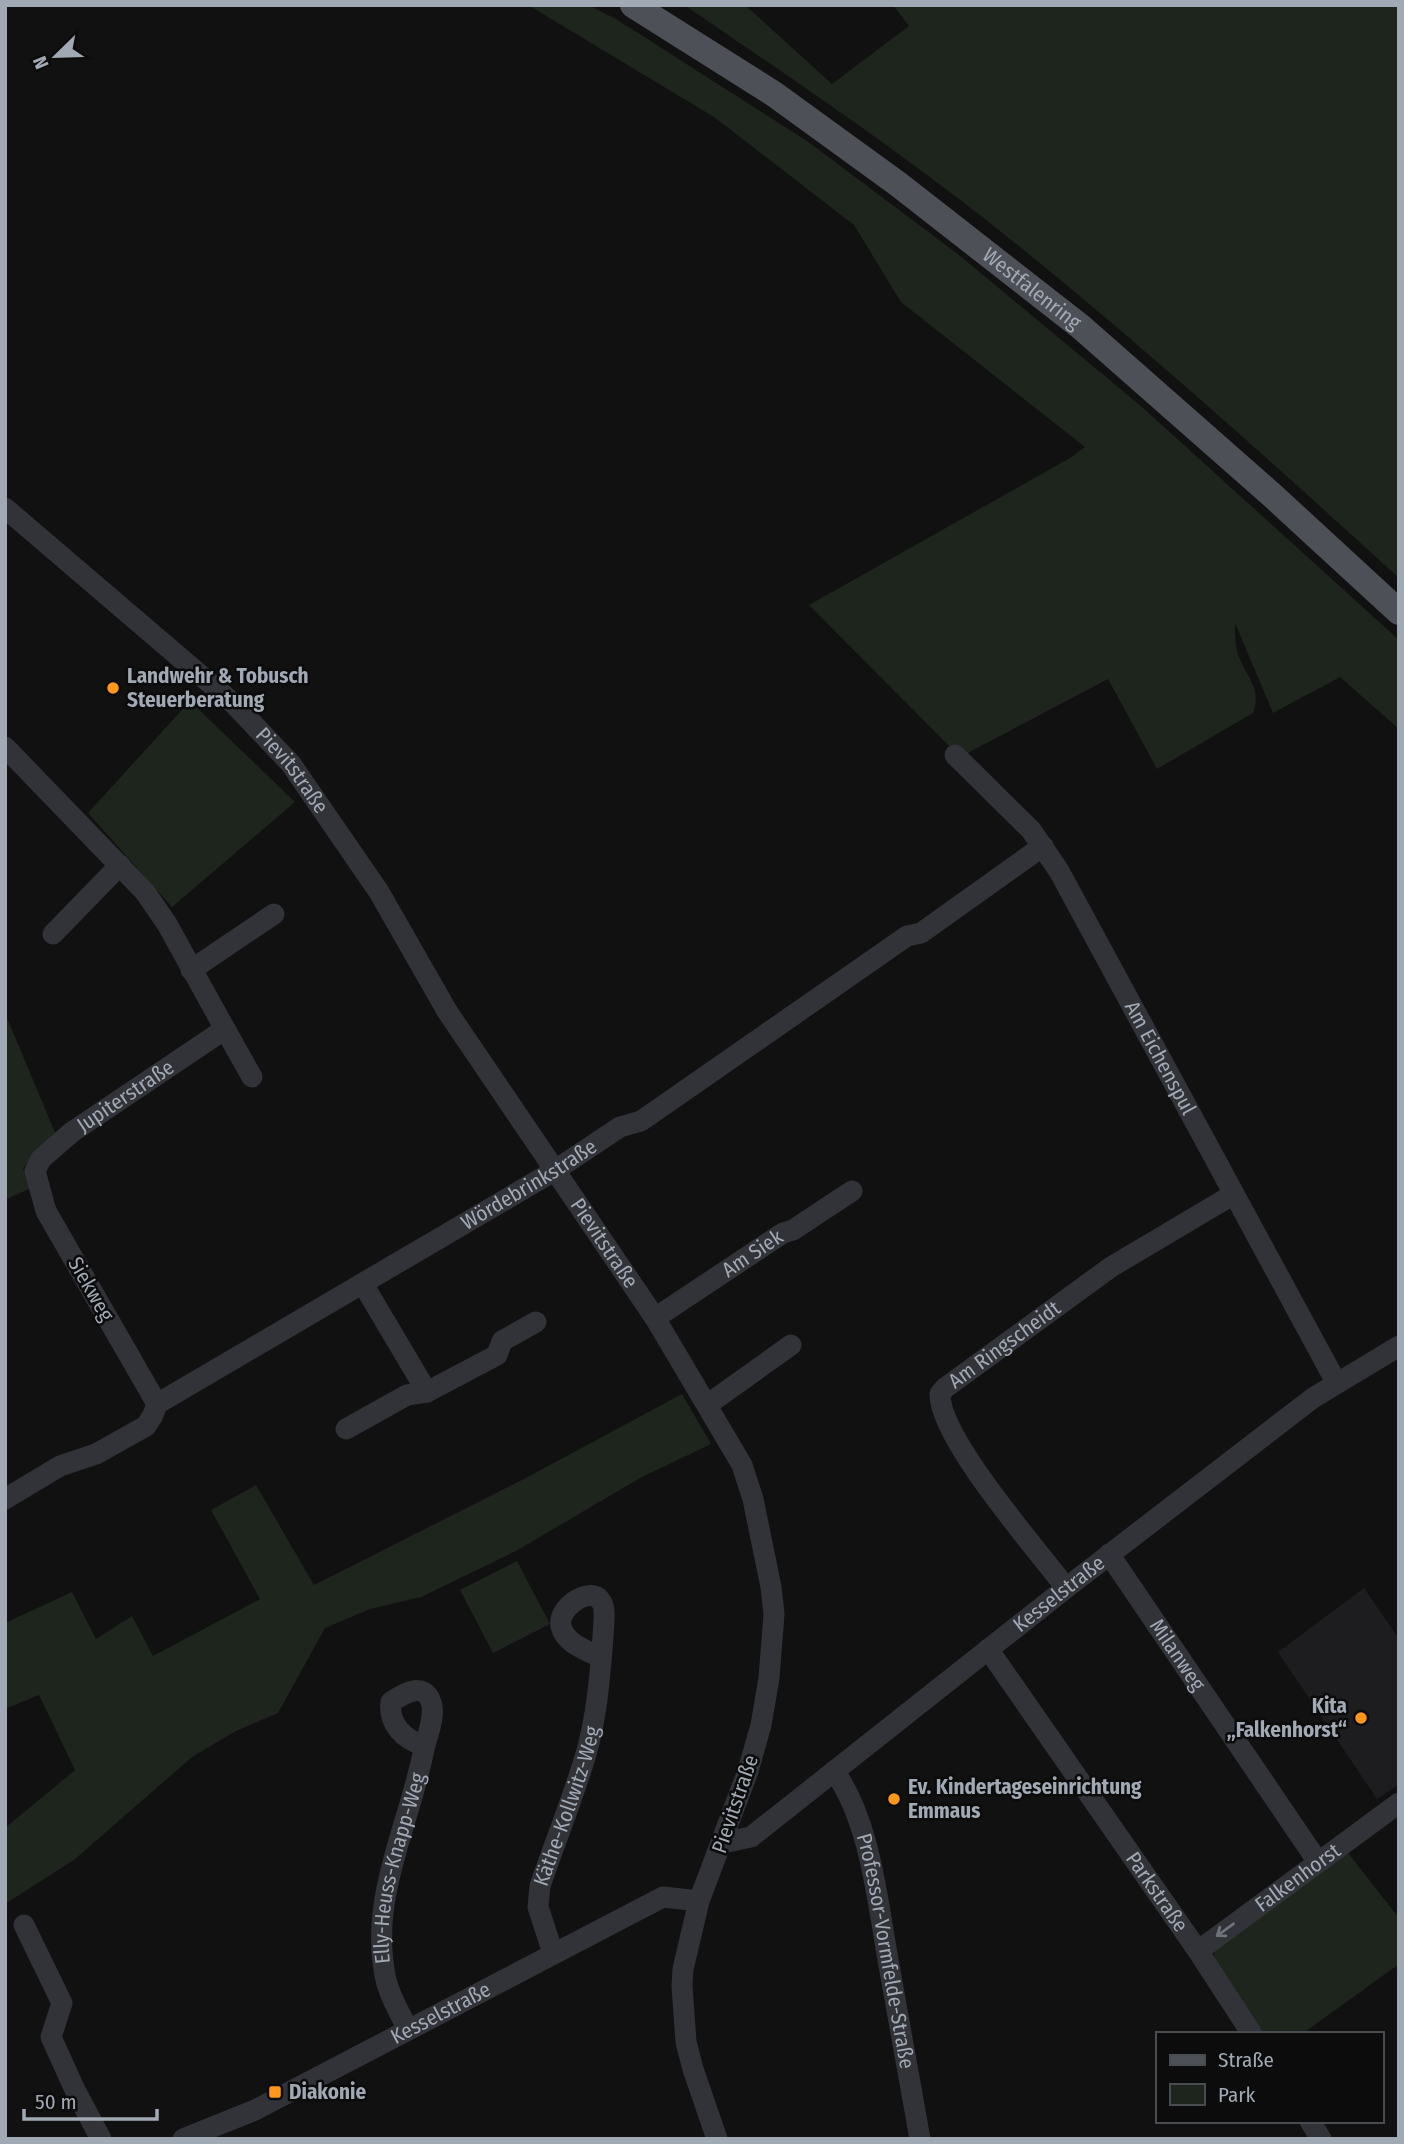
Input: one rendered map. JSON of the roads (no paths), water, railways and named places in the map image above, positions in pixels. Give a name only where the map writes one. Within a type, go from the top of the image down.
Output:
[{"type":"main road","name":"Westfalenring","points":[[633,5],[774,94],[898,184],[1081,327],[1273,496],[1399,612]]},
{"type":"street","name":"Pievitstraße","points":[[5,508],[233,703],[291,764],[379,892],[447,1011],[655,1318],[742,1465],[753,1499],[769,1574],[774,1614],[769,1678],[761,1725],[748,1770],[699,1900],[683,1969],[686,2042],[717,2139]]},
{"type":"street","points":[[5,747],[145,892],[167,924],[252,1077]]},
{"type":"street","name":"Am Eichenspul","points":[[954,755],[1031,830],[1059,871],[1336,1382]]},
{"type":"street","name":"Wördebrinkstraße","points":[[5,1499],[60,1466],[96,1454],[146,1426],[157,1404],[554,1171],[620,1127],[641,1121],[907,936],[921,933],[1043,846]]},
{"type":"street","points":[[53,934],[120,865]]},
{"type":"street","points":[[191,970],[274,914]]},
{"type":"street","name":"Jupiterstraße","points":[[35,1171],[41,1159],[72,1132],[225,1029]]},
{"type":"street","name":"Siekweg","points":[[35,1171],[46,1211],[157,1404]]},
{"type":"street","name":"Am Siek","points":[[655,1318],[852,1191]]},
{"type":"street","name":"Am Ringscheidt","points":[[1066,1588],[972,1466],[942,1412],[940,1394],[1111,1266],[1234,1194]]},
{"type":"street","points":[[363,1284],[427,1392]]},
{"type":"street","points":[[346,1429],[407,1395],[427,1392],[496,1355],[502,1342],[537,1322]]},
{"type":"street","points":[[707,1405],[791,1345]]},
{"type":"street","name":"Kesselstraße","points":[[722,1843],[751,1837],[1109,1554],[1336,1382],[1399,1346]]},
{"type":"street","name":"Milanweg","points":[[1109,1554],[1318,1862]]},
{"type":"street","name":"Parkstraße","points":[[988,1649],[1198,1951],[1251,2032]]},
{"type":"street","name":"Käthe-Kollwitz-Weg","points":[[552,1953],[538,1907],[540,1886],[587,1752],[601,1658]]},
{"type":"street","name":"Elly-Heuss-Knapp-Weg","points":[[408,2029],[386,1983],[381,1920],[385,1889],[425,1746]]},
{"type":"street","name":"Professor-Vormfelde-Straße","points":[[834,1771],[844,1784],[853,1805],[866,1848],[920,2139]]},
{"type":"street","name":"Falkenhorst","points":[[1198,1951],[1399,1803]]},
{"type":"street","name":"Kesselstraße","points":[[183,2139],[255,2110],[663,1897],[699,1900]]},
{"type":"street","points":[[24,1925],[62,2003],[51,2037],[101,2139]]},
{"type":"street","points":[[1311,2123],[1321,2139]]},
{"type":"place","name":"Landwehr & Tobusch Steuerberatung","points":[[113,688]]},
{"type":"place","name":"Kita „Falkenhorst“","points":[[1361,1718]]},
{"type":"place","name":"Ev. Kindertageseinrichtung Emmaus","points":[[894,1799]]},
{"type":"place","name":"Diakonie","points":[[275,2092]]}]
